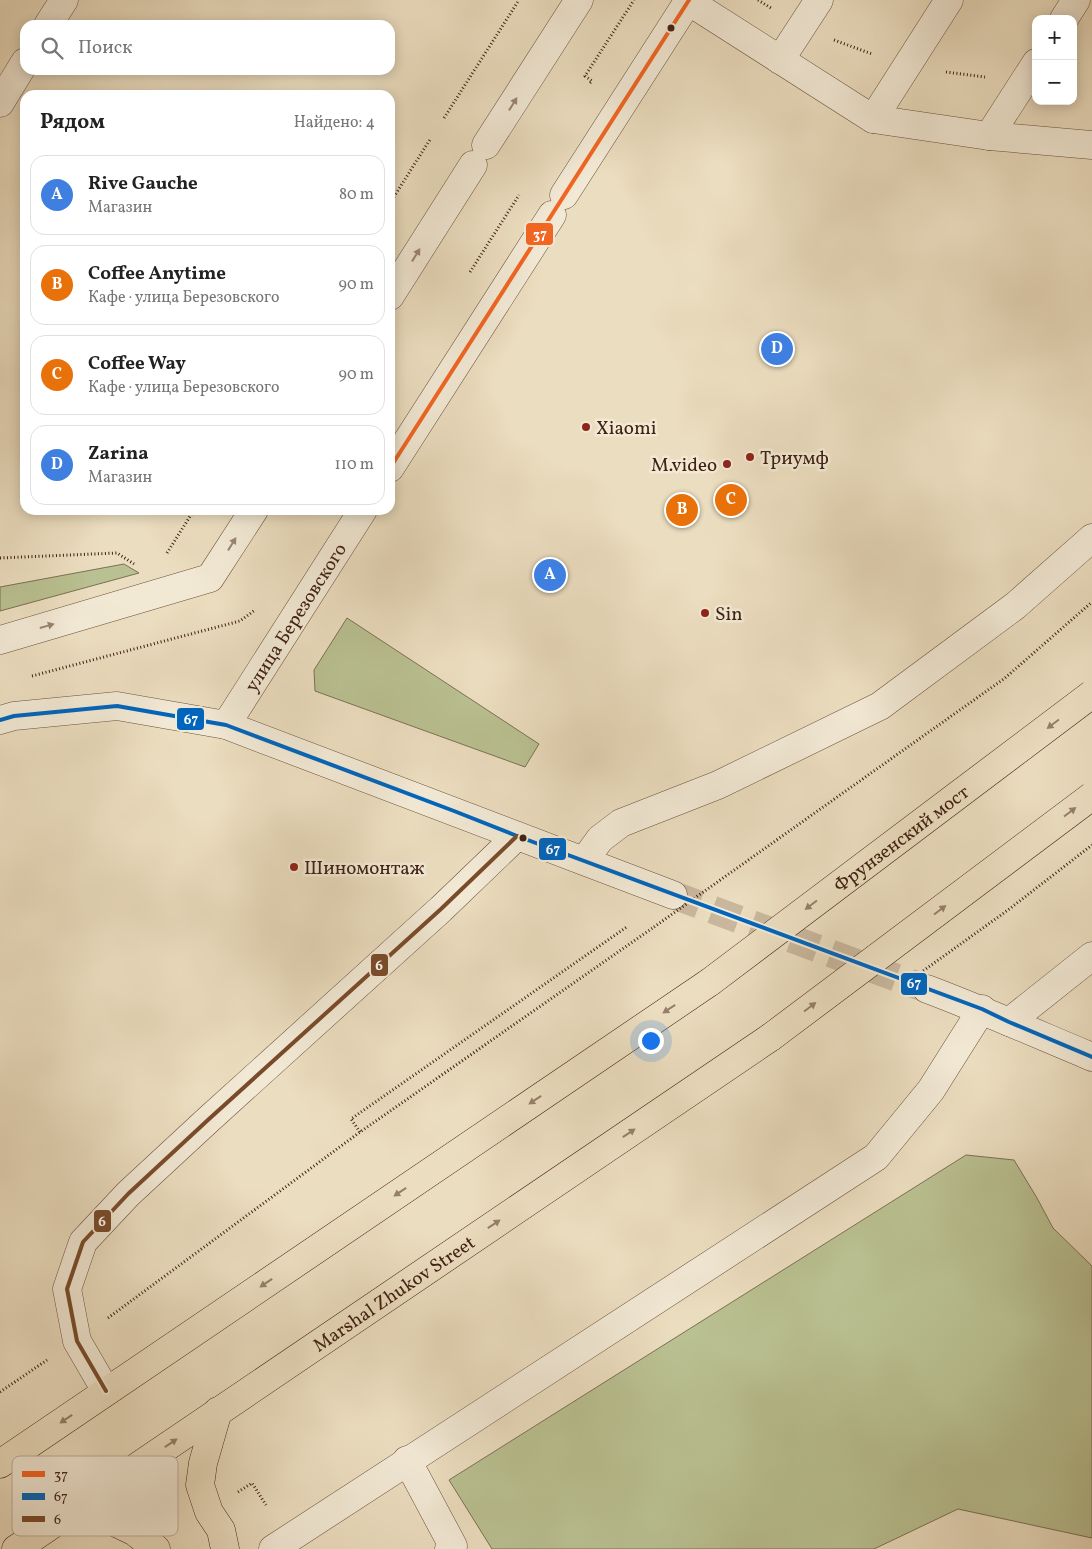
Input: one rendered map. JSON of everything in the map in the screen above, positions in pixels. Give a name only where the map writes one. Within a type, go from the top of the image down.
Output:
[{"type":"main road","name":"Фрунзенский мост","points":[[106,1391],[710,982],[1092,694]]},
{"type":"main road","name":"Marshal Zhukov Street","points":[[152,1456],[771,1037],[1092,796]]},
{"type":"main road","points":[[0,1464],[106,1391]]},
{"type":"main road","points":[[218,1411],[203,1462],[200,1485],[209,1512],[221,1530],[225,1549]]},
{"type":"main road","name":"Marshal Zhukov Street","points":[[16,1549],[35,1536]]},
{"type":"main road","points":[[140,1536],[156,1549]]},
{"type":"street","points":[[51,20],[64,0]]},
{"type":"street","points":[[395,288],[578,0]]},
{"type":"street","points":[[780,60],[818,0]]},
{"type":"street","points":[[873,120],[949,0]]},
{"type":"street","points":[[1067,15],[1076,0]]},
{"type":"street","points":[[395,460],[688,1],[873,120],[990,136],[1092,145]]},
{"type":"street","points":[[990,136],[1032,69]]},
{"type":"street","points":[[0,102],[20,70]]},
{"type":"street","points":[[0,640],[210,578],[251,515]]},
{"type":"street","name":"улица Березовского","points":[[226,725],[360,515]]},
{"type":"street","points":[[584,861],[600,839],[622,823],[718,785],[880,706],[1015,606],[1092,538]]},
{"type":"street","points":[[0,720],[14,716],[117,706],[226,725],[673,895]]},
{"type":"street","points":[[106,1391],[76,1341],[67,1289],[84,1242],[128,1194],[441,909],[517,836]]},
{"type":"street","points":[[1009,1022],[1092,956]]},
{"type":"street","points":[[915,987],[982,1009],[1092,1057]]},
{"type":"street","points":[[273,1549],[407,1460],[876,1157],[931,1090],[982,1009]]},
{"type":"street","points":[[407,1460],[453,1546],[449,1549]]},
{"type":"path","points":[[444,118],[519,0]]},
{"type":"path","points":[[587,88],[592,80],[585,76],[634,0]]},
{"type":"path","points":[[395,195],[431,138]]},
{"type":"path","points":[[162,559],[191,515]]},
{"type":"path","points":[[0,558],[117,553]]},
{"type":"path","points":[[0,1392],[76,1341],[360,1132],[654,927],[1005,678],[1092,602]]},
{"type":"path","points":[[29,677],[240,621],[254,611]]},
{"type":"path","points":[[915,987],[1008,910],[1092,845]]},
{"type":"path","points":[[360,1132],[351,1119],[628,926]]},
{"type":"path","points":[[252,1483],[266,1505]]},
{"type":"green space","points":[[124,564],[139,573],[0,611],[0,587]]},
{"type":"green space","points":[[347,618],[539,744],[525,767],[315,691],[314,670]]},
{"type":"green space","points":[[966,1155],[1014,1160],[1053,1228],[1092,1266],[1092,1538],[958,1509],[874,1549],[492,1549],[449,1480]]},
{"type":"tunnel","points":[[673,895],[927,989]]},
{"type":"transit line","name":"37","points":[[395,460],[689,0]]},
{"type":"transit line","name":"67","points":[[0,720],[14,716],[117,706],[226,725],[517,836],[982,1009],[1092,1057]]},
{"type":"transit line","name":"6","points":[[106,1391],[77,1341],[67,1289],[83,1242],[128,1194],[441,909],[517,836]]},
{"type":"place","name":"Zarina","points":[[777,349]]},
{"type":"place","name":"Xiaomi","points":[[586,427]]},
{"type":"place","name":"Триумф","points":[[750,457]]},
{"type":"place","name":"M.video","points":[[727,464]]},
{"type":"place","name":"Coffee Way","points":[[731,500]]},
{"type":"place","name":"Coffee Anytime","points":[[682,510]]},
{"type":"place","name":"Rive Gauche","points":[[550,575]]},
{"type":"place","name":"Sin","points":[[705,613]]},
{"type":"place","name":"Шиномонтаж","points":[[294,867]]}]
